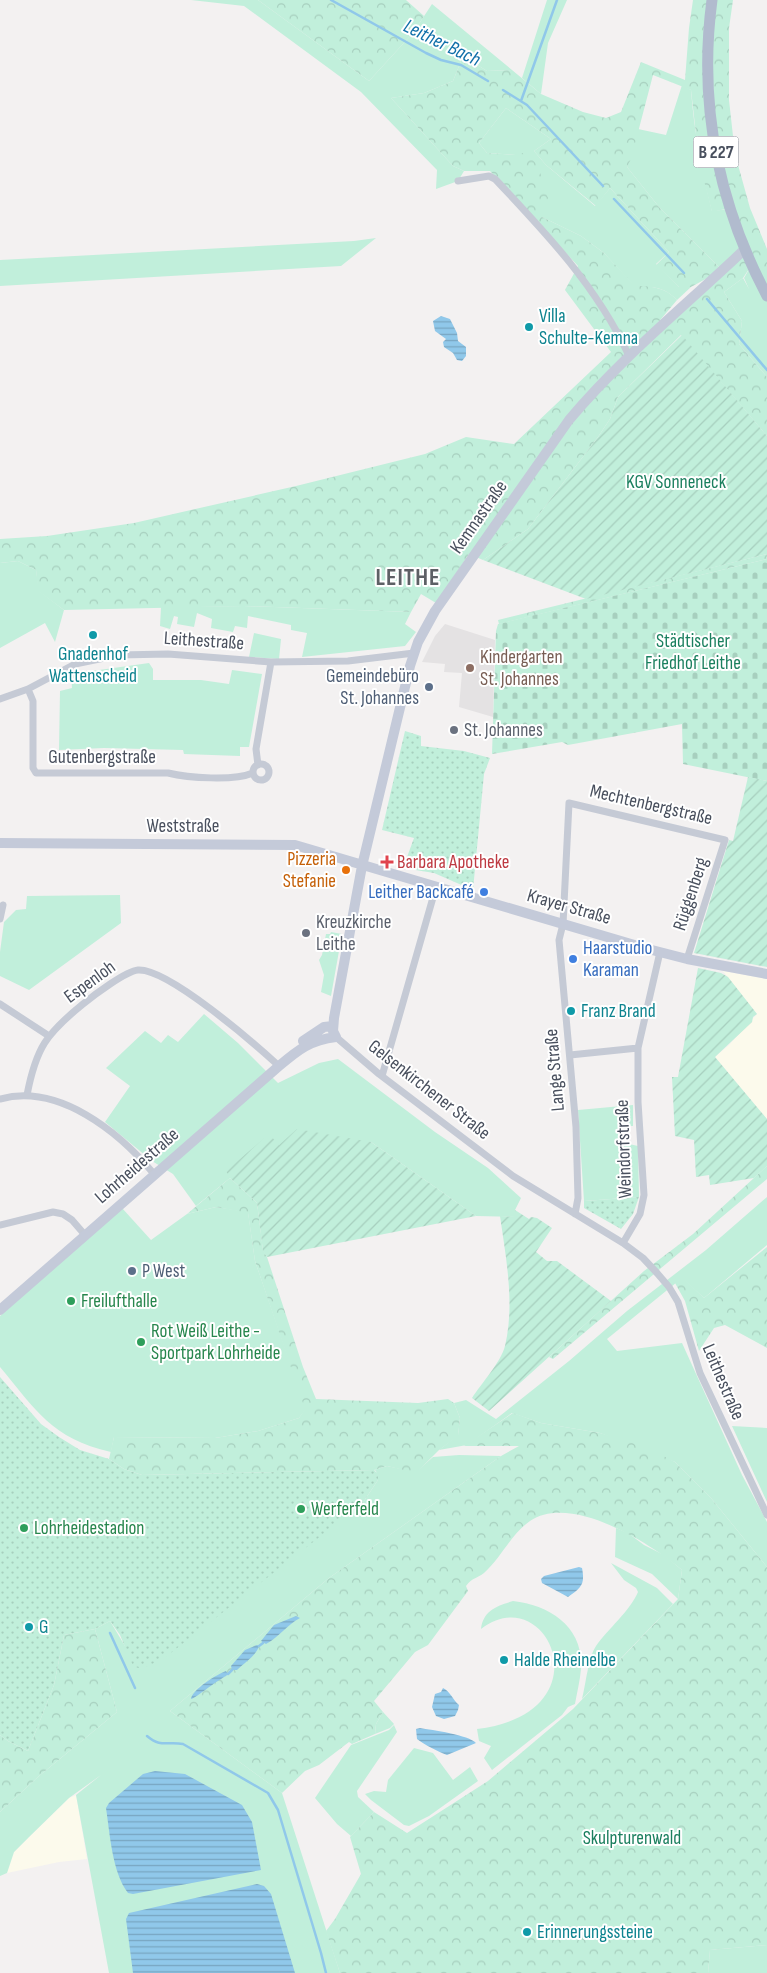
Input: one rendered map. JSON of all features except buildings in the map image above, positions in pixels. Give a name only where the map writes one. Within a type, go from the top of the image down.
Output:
[{"type":"main road","name":"B 227","points":[[712,0],[707,56],[712,126],[724,190],[744,250],[767,296]]},
{"type":"street","points":[[458,181],[489,176],[495,179],[585,281],[607,315],[629,356]]},
{"type":"street","name":"Kemnastraße","points":[[362,866],[414,652],[421,634],[435,611],[552,443],[587,398],[629,356],[744,250]]},
{"type":"street","name":"Leithestraße","points":[[0,699],[28,689],[75,664],[119,655],[168,654],[271,662],[348,661],[414,652]]},
{"type":"street","name":"Gutenbergstraße","points":[[258,764],[256,749],[271,662]]},
{"type":"street","name":"Gutenbergstraße","points":[[28,689],[33,701],[33,768],[36,773],[168,773],[182,777],[243,777],[253,774]]},
{"type":"street","name":"Gutenbergstraße","points":[[258,764],[265,766],[268,772],[267,776],[260,780],[253,774],[254,768],[258,764]]},
{"type":"street","name":"Mechtenbergstraße","points":[[570,803],[725,840]]},
{"type":"street","name":"Lange Straße","points":[[570,803],[563,924],[559,940],[576,1127],[578,1198],[575,1214]]},
{"type":"street","name":"Rüggenberg","points":[[687,959],[725,840]]},
{"type":"street","name":"Weststraße","points":[[0,843],[295,845],[362,866]]},
{"type":"street","points":[[336,1037],[333,1026],[362,866]]},
{"type":"street","name":"Krayer Straße","points":[[362,866],[660,952],[767,974]]},
{"type":"street","points":[[382,1076],[436,887]]},
{"type":"street","points":[[0,918],[3,904]]},
{"type":"street","name":"Weindorfstraße","points":[[623,1243],[640,1214],[644,1195],[638,1102],[638,1048],[660,952]]},
{"type":"street","name":"Espenloh","points":[[27,1095],[33,1066],[48,1036],[93,996],[129,973],[141,970],[153,972],[187,993],[236,1028],[279,1066]]},
{"type":"street","points":[[0,1004],[48,1036]]},
{"type":"street","name":"Lohrheidestraße","points":[[298,1050],[301,1043],[316,1032],[324,1027],[333,1026]]},
{"type":"street","name":"Lohrheidestraße","points":[[0,1310],[298,1050],[319,1039],[336,1037]]},
{"type":"street","name":"Gelsenkirchener Straße","points":[[336,1037],[382,1076],[513,1176],[623,1243],[649,1264]]},
{"type":"street","points":[[570,1055],[638,1048]]},
{"type":"street","points":[[0,1099],[27,1095],[57,1102],[105,1127],[136,1154],[154,1174]]},
{"type":"street","points":[[0,1225],[53,1212],[72,1220],[85,1234]]},
{"type":"street","name":"Leithestraße","points":[[649,1264],[669,1287],[678,1302],[700,1373],[767,1515]]},
{"type":"shaded area","name":"Kindergarten St. Johannes","points":[[445,624],[495,640],[493,717],[459,707],[462,673],[444,672],[445,664],[422,662],[435,636]]},
{"type":"shaded area","points":[[723,971],[767,979],[767,1119],[715,1057],[729,1045],[757,1014]]},
{"type":"shaded area","points":[[76,1795],[87,1859],[59,1862],[7,1873],[14,1852],[69,1798]]},
{"type":"green space","points":[[191,0],[258,0],[369,81],[413,33],[432,4],[512,70],[487,71],[463,56],[453,81],[424,93],[391,98],[453,166],[464,171],[458,181],[436,189],[437,170],[361,92],[244,6]]},
{"type":"green space","points":[[258,0],[406,0],[424,16],[413,33],[369,81]]},
{"type":"green space","points":[[547,0],[567,0],[548,43],[541,94],[522,78]]},
{"type":"green space","points":[[693,0],[733,0],[729,28],[729,100],[735,154],[750,208],[767,249],[767,293],[730,208],[712,212],[699,161],[691,90],[653,75],[631,159],[627,167],[659,207],[722,270],[691,287],[679,287],[656,265],[669,252],[610,188],[596,206],[546,165],[534,151],[551,139],[506,108],[479,143],[487,153],[516,155],[526,152],[538,166],[548,198],[542,217],[581,236],[604,253],[635,286],[658,288],[668,292],[677,300],[635,350],[744,251],[751,266],[743,278],[724,292],[742,321],[739,344],[767,377],[767,436],[681,335],[618,397],[610,419],[598,437],[528,529],[483,560],[469,554],[436,603],[421,594],[411,612],[244,606],[64,610],[38,591],[36,570],[18,561],[0,563],[0,539],[47,536],[134,523],[425,454],[466,437],[514,444],[611,352],[565,290],[578,266],[490,171],[464,171],[453,166],[391,98],[424,93],[453,81],[463,56],[487,71],[512,70],[541,94],[583,112],[606,118],[621,112],[641,62],[685,80]]},
{"type":"green space","points":[[682,85],[691,90],[699,151],[712,211],[729,209],[743,250],[722,270],[659,207],[627,167],[638,129],[666,135]]},
{"type":"green space","points":[[506,108],[551,139],[534,151],[546,165],[595,206],[610,188],[669,252],[656,264],[679,287],[691,287],[677,300],[668,292],[658,288],[635,287],[604,253],[581,236],[542,217],[516,155],[487,153],[479,143]]},
{"type":"green space","points":[[376,238],[341,266],[0,286],[0,260],[354,241]]},
{"type":"green space","points":[[751,266],[767,298],[767,377],[739,344],[742,321],[724,292],[743,278],[749,289],[744,278]]},
{"type":"green space","name":"KGV Sonneneck","points":[[682,335],[767,436],[767,554],[586,599],[483,560],[528,529],[598,437],[610,419],[618,397]]},
{"type":"green space","points":[[767,554],[767,559],[499,624],[498,620]]},
{"type":"green space","name":"Städtischer Friedhof Leithe","points":[[767,559],[767,781],[683,764],[682,724],[568,745],[562,742],[492,754],[496,631],[498,624]]},
{"type":"green space","points":[[18,561],[36,570],[39,591],[64,610],[55,642],[45,623],[0,648],[0,563]]},
{"type":"green space","points":[[244,606],[411,612],[405,624],[416,632],[405,646],[302,657],[307,633],[291,630],[291,625],[248,616],[247,628],[235,626],[233,632],[211,628],[212,619],[197,613],[194,627],[177,624],[178,617],[174,616],[170,629],[160,626],[161,607]]},
{"type":"green space","points":[[254,633],[281,639],[279,659],[249,657]]},
{"type":"green space","points":[[149,663],[153,669],[153,680],[201,680],[229,684],[232,670],[262,674],[249,747],[240,747],[240,756],[184,754],[183,750],[104,748],[59,750],[60,691],[72,688],[71,674]]},
{"type":"green space","points":[[405,731],[421,736],[421,746],[464,751],[490,758],[484,774],[473,890],[434,873],[403,868],[414,838],[382,830]]},
{"type":"green space","points":[[748,777],[767,781],[767,967],[694,953],[729,840],[733,841]]},
{"type":"green space","points":[[120,895],[121,923],[29,990],[0,976],[0,952],[4,922],[16,910],[26,909],[27,896]]},
{"type":"green space","points":[[331,932],[342,934],[331,996],[321,992],[324,975],[319,960],[322,955],[326,934]]},
{"type":"green space","points":[[698,968],[721,973],[728,977],[757,1014],[753,1017],[752,1022],[715,1057],[767,1119],[767,1166],[754,1178],[710,1185],[709,1175],[696,1177],[694,1140],[675,1136],[672,1077],[678,1077]]},
{"type":"green space","points":[[204,1014],[238,1043],[278,1083],[319,1063],[338,1059],[435,1132],[488,1168],[521,1198],[515,1210],[515,1217],[476,1216],[371,1142],[278,1145],[269,1135],[230,1178],[196,1206],[173,1174],[152,1161],[105,1122],[130,1086],[106,1068],[145,1031],[161,1043],[168,1035],[178,1042]]},
{"type":"green space","points":[[633,1105],[633,1126],[628,1126],[629,1144],[638,1146],[639,1197],[584,1201],[578,1110]]},
{"type":"green space","points":[[297,1129],[371,1142],[476,1216],[267,1257],[263,1251],[257,1203],[230,1178],[226,1171],[269,1134],[279,1145]]},
{"type":"green space","points":[[767,1166],[767,1179],[553,1359],[549,1357],[644,1271],[693,1234]]},
{"type":"green space","points":[[230,1178],[257,1203],[263,1250],[267,1257],[303,1367],[316,1399],[418,1403],[448,1399],[454,1403],[460,1418],[458,1436],[439,1450],[416,1473],[387,1466],[374,1470],[142,1475],[124,1469],[109,1459],[114,1437],[215,1438],[258,1431],[299,1418],[305,1409],[255,1261],[248,1213],[216,1207],[187,1214]]},
{"type":"green space","points":[[639,1197],[633,1214],[621,1229],[584,1208],[584,1201]]},
{"type":"green space","points":[[767,1197],[767,1245],[704,1298],[682,1278],[607,1339],[617,1351],[682,1343],[742,1475],[767,1522],[767,1567],[711,1498],[675,1462],[600,1433],[541,1423],[512,1413],[467,1445],[439,1450],[458,1435],[460,1418],[454,1403],[466,1400],[496,1419],[569,1361],[627,1311],[706,1250]]},
{"type":"green space","name":"Rot Weiß Leithe - Sportpark Lohrheide","points":[[216,1207],[248,1212],[255,1261],[306,1409],[299,1418],[258,1431],[215,1438],[114,1437],[111,1452],[91,1446],[59,1431],[36,1410],[0,1367],[0,1316],[122,1208],[151,1240],[187,1214]]},
{"type":"green space","points":[[515,1210],[529,1219],[531,1217],[537,1218],[552,1228],[536,1252],[547,1261],[557,1261],[611,1301],[489,1411],[472,1398],[495,1366],[505,1346],[508,1330],[509,1297],[507,1265],[500,1216],[515,1217]]},
{"type":"green space","points":[[767,1247],[767,1348],[725,1325],[714,1328],[699,1351],[685,1301],[675,1283],[682,1277],[704,1298]]},
{"type":"green space","points":[[0,1377],[41,1424],[59,1437],[80,1450],[109,1459],[124,1469],[142,1475],[374,1470],[378,1474],[378,1480],[362,1504],[163,1659],[141,1669],[133,1666],[120,1635],[110,1621],[95,1629],[64,1635],[54,1685],[28,1751],[0,1735]]},
{"type":"green space","name":"Skulpturenwald","points":[[513,1413],[541,1423],[600,1433],[646,1447],[675,1462],[711,1498],[767,1567],[767,1945],[710,1950],[708,1973],[340,1973],[326,1931],[361,1874],[350,1837],[374,1812],[407,1833],[488,1781],[573,1709],[678,1599],[682,1570],[631,1535],[588,1517],[567,1513],[547,1514],[523,1526],[490,1567],[468,1583],[466,1586],[468,1591],[428,1645],[415,1652],[374,1701],[383,1712],[376,1724],[375,1734],[352,1744],[349,1742],[319,1765],[305,1771],[282,1793],[170,1711],[329,1578],[501,1456],[519,1446],[464,1446]]},
{"type":"green space","points":[[732,1426],[767,1428],[767,1502]]},
{"type":"green space","points":[[459,1455],[501,1456],[329,1578],[170,1711],[282,1793],[340,1973],[109,1973],[76,1795],[101,1775],[69,1798],[14,1852],[7,1873],[0,1876],[0,1812],[39,1776],[117,1712],[95,1629],[110,1621],[125,1646],[362,1504],[378,1480],[374,1470],[387,1466],[416,1472],[433,1457]]},
{"type":"green space","points":[[616,1528],[628,1533],[644,1545],[664,1555],[682,1570],[678,1599],[652,1574],[615,1557]]},
{"type":"green space","points":[[611,1563],[657,1588],[673,1604],[582,1699],[593,1651],[630,1606],[638,1592],[636,1588],[624,1580]]},
{"type":"green space","points":[[513,1601],[540,1607],[552,1613],[571,1630],[577,1641],[581,1673],[575,1704],[568,1707],[562,1715],[492,1770],[484,1758],[491,1746],[479,1741],[477,1729],[517,1718],[542,1699],[553,1677],[553,1654],[543,1634],[527,1621],[505,1618],[481,1629],[484,1618],[491,1610]]},
{"type":"green space","points":[[95,1629],[117,1712],[39,1776],[0,1812],[0,1735],[28,1751],[54,1685],[64,1635]]},
{"type":"green space","points":[[383,1712],[394,1724],[390,1728],[375,1734],[376,1724]]},
{"type":"green space","points":[[394,1725],[397,1732],[357,1791],[358,1797],[374,1812],[351,1836],[337,1824],[315,1798],[351,1745],[389,1730]]},
{"type":"green space","points":[[414,1748],[433,1753],[453,1780],[470,1767],[478,1781],[429,1816],[409,1826],[404,1825],[365,1794],[374,1791],[386,1792],[388,1780]]},
{"type":"green space","points":[[767,1945],[767,1973],[708,1973],[710,1950]]},
{"type":"water","points":[[441,316],[450,319],[457,333],[458,341],[466,347],[466,356],[462,361],[457,360],[453,353],[444,347],[443,342],[446,339],[435,331],[433,321]]},
{"type":"water","points":[[579,1567],[582,1568],[583,1582],[568,1597],[542,1583],[541,1579],[544,1576]]},
{"type":"water","points":[[296,1616],[300,1618],[271,1641],[266,1644],[261,1641],[274,1625]]},
{"type":"water","points":[[257,1645],[259,1646],[253,1656],[237,1670],[232,1670],[231,1666],[245,1650]]},
{"type":"water","points":[[226,1671],[228,1674],[226,1676],[191,1699],[192,1695],[200,1687]]},
{"type":"water","points":[[443,1688],[448,1691],[459,1705],[455,1716],[444,1719],[436,1716],[432,1707],[435,1694],[441,1692]]},
{"type":"water","points":[[420,1728],[458,1735],[476,1743],[447,1755],[417,1739],[416,1729]]},
{"type":"water","points":[[155,1771],[185,1774],[242,1805],[252,1822],[261,1870],[133,1894],[128,1893],[118,1875],[115,1864],[106,1808],[109,1803],[143,1774]]},
{"type":"water","points":[[257,1884],[264,1886],[271,1894],[295,1973],[133,1973],[126,1919],[129,1913]]},
{"type":"waterway","name":"Leither Bach","points":[[331,0],[426,53],[441,60],[461,65],[488,81]]},
{"type":"waterway","points":[[521,101],[557,0]]},
{"type":"waterway","name":"Leither Bach","points":[[503,90],[527,105],[603,186]]},
{"type":"waterway","name":"Leither Bach","points":[[614,199],[684,273]]},
{"type":"waterway","name":"Leither Bach","points":[[707,299],[767,370]]},
{"type":"waterway","points":[[110,1633],[135,1688]]},
{"type":"waterway","points":[[259,1646],[263,1643]]},
{"type":"waterway","points":[[228,1674],[232,1670]]},
{"type":"waterway","points":[[147,1736],[160,1743],[183,1744],[268,1793],[278,1810],[326,1973]]},
{"type":"place","name":"Villa Schulte-Kemna","points":[[529,327]]},
{"type":"place","name":"Gnadenhof Wattenscheid","points":[[93,635]]},
{"type":"place","name":"Kindergarten St. Johannes","points":[[470,668]]},
{"type":"place","name":"Gemeindebüro St. Johannes","points":[[429,687]]},
{"type":"place","name":"St. Johannes","points":[[454,730]]},
{"type":"place","name":"Barbara Apotheke","points":[[387,862]]},
{"type":"place","name":"Pizzeria Stefanie","points":[[346,870]]},
{"type":"place","name":"Leither Backcafé","points":[[484,892]]},
{"type":"place","name":"Kreuzkirche Leithe","points":[[306,933]]},
{"type":"place","name":"Haarstudio Karaman","points":[[573,959]]},
{"type":"place","name":"Franz Brand","points":[[571,1011]]},
{"type":"place","name":"P West","points":[[132,1271]]},
{"type":"place","name":"Freilufthalle","points":[[71,1301]]},
{"type":"place","name":"Rot Weiß Leithe - Sportpark Lohrheide","points":[[141,1342]]},
{"type":"place","name":"Werferfeld","points":[[301,1509]]},
{"type":"place","name":"Lohrheidestadion","points":[[24,1528]]},
{"type":"place","name":"G","points":[[29,1627]]},
{"type":"place","name":"Halde Rheinelbe","points":[[504,1660]]},
{"type":"place","name":"Erinnerungssteine","points":[[527,1932]]},
{"type":"district","name":"LEITHE","points":[[408,577]]}]
